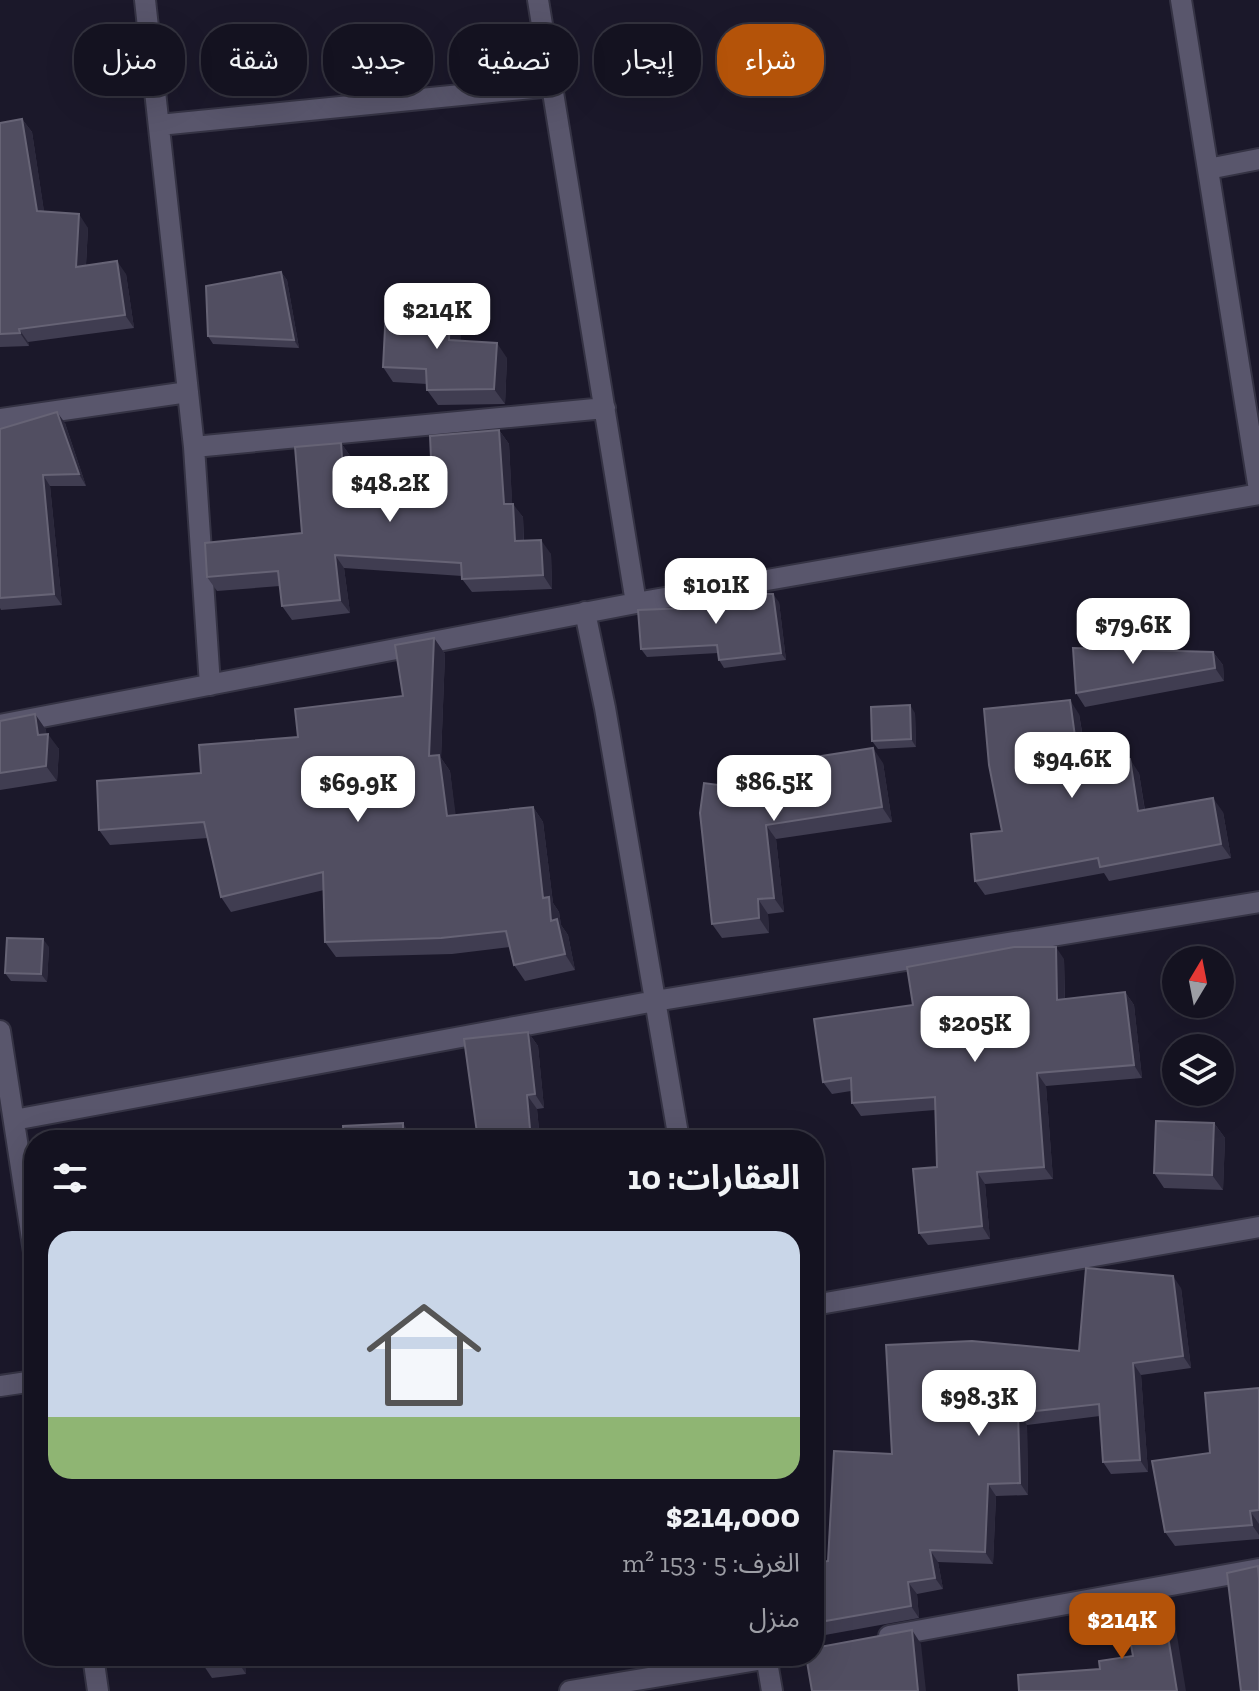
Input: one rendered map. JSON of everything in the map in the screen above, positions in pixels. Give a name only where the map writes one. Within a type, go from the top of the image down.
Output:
[{"type":"street","points":[[145,0],[194,447],[210,685]]},
{"type":"street","points":[[538,0],[542,24]]},
{"type":"street","points":[[0,725],[585,612],[1259,492],[1181,0]]},
{"type":"street","points":[[159,125],[451,96]]},
{"type":"street","points":[[554,96],[636,603]]},
{"type":"street","points":[[1208,169],[1259,159]]},
{"type":"street","points":[[0,419],[188,392]]},
{"type":"street","points":[[194,447],[605,408]]},
{"type":"street","points":[[585,612],[605,708],[677,1130]]},
{"type":"street","points":[[14,1120],[655,1001],[1259,902]]},
{"type":"street","points":[[0,1031],[24,1186]]},
{"type":"street","points":[[824,1303],[1259,1227]]},
{"type":"street","points":[[0,1386],[24,1382]]},
{"type":"street","points":[[875,1639],[1259,1569]]},
{"type":"street","points":[[94,1666],[98,1691]]},
{"type":"street","points":[[570,1691],[718,1666]]},
{"type":"street","points":[[771,1666],[772,1691]]},
{"type":"building","points":[[22,119],[37,211],[79,214],[76,267],[117,261],[125,315],[0,334],[0,123]]},
{"type":"building","points":[[281,272],[294,340],[208,336],[206,286]]},
{"type":"building","points":[[386,309],[450,312],[449,340],[497,343],[494,389],[427,390],[426,369],[383,367]]},
{"type":"building","points":[[57,412],[79,474],[43,475],[54,594],[0,598],[0,429]]},
{"type":"building","points":[[499,430],[504,504],[513,504],[515,541],[541,540],[543,575],[462,579],[461,563],[335,555],[340,600],[282,606],[278,571],[207,577],[205,543],[302,533],[295,447],[341,443],[345,498],[433,504],[430,436]]},
{"type":"building","points":[[712,594],[773,594],[781,653],[719,660],[717,645],[641,649],[638,610],[712,607]]},
{"type":"building","points":[[434,638],[429,756],[439,755],[447,816],[533,807],[543,898],[549,897],[551,921],[557,919],[565,954],[514,965],[506,931],[441,938],[325,942],[323,872],[221,897],[204,822],[99,830],[97,781],[201,773],[199,745],[298,737],[295,709],[403,696],[395,645]]},
{"type":"building","points":[[1073,648],[1213,652],[1215,668],[1076,693]]},
{"type":"building","points":[[1070,700],[1076,744],[1114,740],[1111,761],[1130,759],[1138,811],[1213,798],[1221,844],[1100,867],[1098,858],[975,881],[971,834],[1002,831],[989,765],[984,709]]},
{"type":"building","points":[[910,705],[911,739],[872,741],[871,707]]},
{"type":"building","points":[[35,714],[38,735],[48,734],[46,766],[0,773],[0,721]]},
{"type":"building","points":[[873,748],[882,807],[766,825],[774,898],[758,899],[759,918],[712,924],[700,813],[704,783],[780,793],[776,763]]},
{"type":"building","points":[[7,938],[43,939],[41,974],[5,973]]},
{"type":"building","points":[[1014,947],[1056,947],[1057,1000],[1125,992],[1134,1065],[1037,1073],[1044,1167],[977,1172],[982,1226],[919,1233],[913,1169],[937,1167],[935,1097],[852,1103],[851,1078],[823,1082],[814,1019],[913,1005],[907,967]]},
{"type":"building","points":[[528,1032],[535,1094],[527,1095],[530,1130],[477,1130],[464,1039]]},
{"type":"building","points":[[1156,1121],[1214,1123],[1212,1175],[1154,1173]]},
{"type":"building","points":[[403,1123],[403,1130],[343,1130],[343,1126]]},
{"type":"building","points":[[1086,1268],[1173,1276],[1183,1356],[1133,1363],[1140,1460],[1103,1462],[1099,1404],[1018,1413],[1020,1483],[988,1484],[985,1552],[930,1550],[935,1578],[908,1582],[911,1606],[824,1621],[824,1561],[828,1561],[834,1451],[892,1454],[886,1345],[972,1341],[1079,1351]]},
{"type":"building","points":[[1259,1388],[1259,1510],[1250,1511],[1252,1525],[1165,1532],[1152,1461],[1210,1453],[1205,1393]]},
{"type":"building","points":[[1258,1566],[1259,1691],[1241,1691],[1227,1573]]},
{"type":"building","points":[[1162,1600],[1177,1691],[1019,1691],[1018,1675],[1100,1669],[1099,1661],[1133,1656],[1124,1606]]},
{"type":"building","points":[[912,1630],[918,1691],[812,1691],[808,1666],[824,1666],[824,1646]]}]
